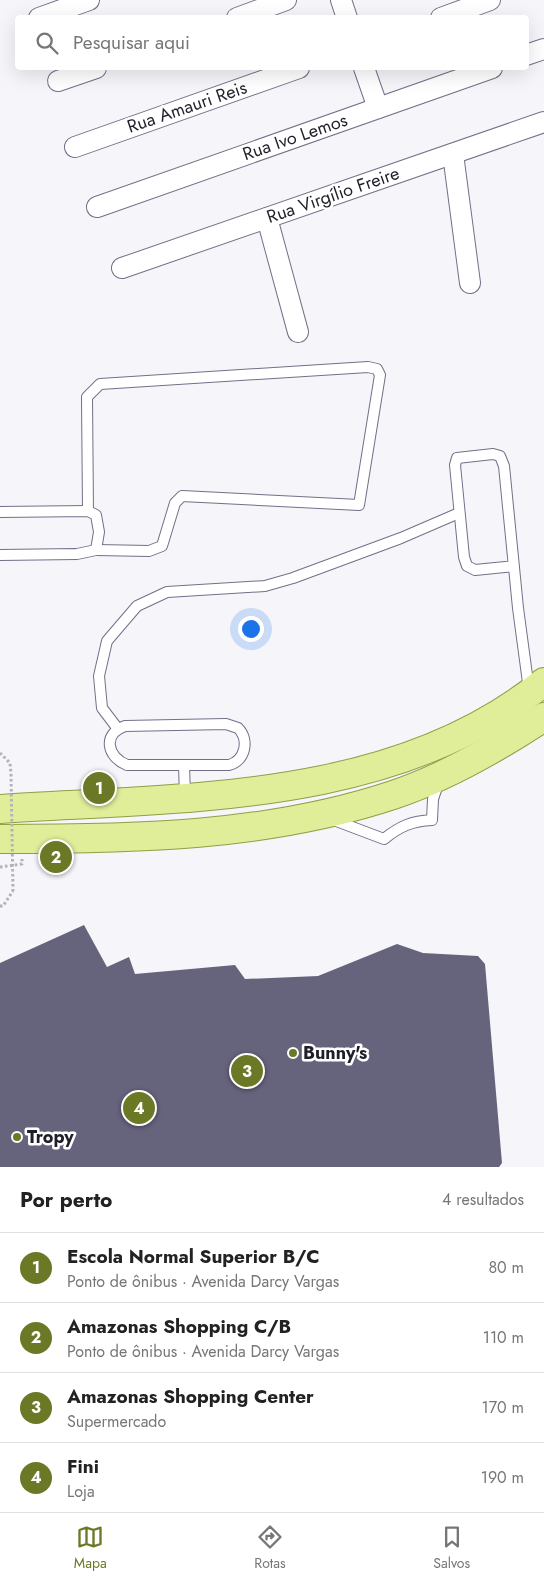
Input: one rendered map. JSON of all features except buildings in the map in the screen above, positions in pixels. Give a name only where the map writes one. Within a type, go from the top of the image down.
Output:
[{"type":"main road","points":[[0,809],[240,794],[314,782],[396,761],[473,729],[537,688]]},
{"type":"main road","points":[[0,839],[209,833],[320,815],[394,795],[441,775],[499,747],[544,716]]},
{"type":"street","points":[[47,15],[89,0]]},
{"type":"street","points":[[245,15],[285,0]]},
{"type":"street","points":[[341,0],[346,15]]},
{"type":"street","points":[[449,15],[490,0]]},
{"type":"street","points":[[529,54],[544,49]]},
{"type":"street","points":[[58,81],[90,70]]},
{"type":"street","name":"Rua Amauri Reis","points":[[75,147],[293,70]]},
{"type":"street","points":[[365,70],[378,108]]},
{"type":"street","name":"Rua Ivo Lemos","points":[[98,207],[486,70]]},
{"type":"street","name":"Rua Virgílio Freire","points":[[122,268],[544,122]]},
{"type":"street","points":[[453,154],[470,283]]},
{"type":"street","points":[[267,218],[298,332]]},
{"type":"lane","points":[[0,555],[77,554],[96,550],[150,551],[162,546],[175,503],[182,496],[359,505],[380,375],[377,369],[368,367],[100,384],[87,397],[88,511]]},
{"type":"lane","points":[[514,566],[475,570],[467,566],[464,557],[459,513],[455,465],[457,458],[493,454],[500,456],[504,466],[514,566],[537,688]]},
{"type":"lane","points":[[0,512],[88,511],[96,515],[99,532],[96,550]]},
{"type":"lane","points":[[118,729],[102,708],[99,676],[107,641],[137,606],[167,592],[264,586],[293,578],[401,538],[459,513]]},
{"type":"lane","points":[[226,724],[238,728],[243,733],[245,739],[243,752],[234,763],[184,765],[127,765],[120,762],[110,752],[111,738],[118,729],[125,726],[226,724]]},
{"type":"lane","points":[[184,765],[185,797]]},
{"type":"lane","points":[[320,815],[384,839],[400,826],[418,820],[432,820],[433,799],[441,775]]},
{"type":"path","points":[[0,753],[10,763],[13,891],[2,906],[0,906]]},
{"type":"place","name":"Escola Normal Superior B/C","points":[[99,788]]},
{"type":"place","name":"Amazonas Shopping C/B","points":[[56,857]]},
{"type":"place","name":"Bunny's","points":[[293,1053]]},
{"type":"place","name":"Amazonas Shopping Center","points":[[247,1071]]},
{"type":"place","name":"Fini","points":[[139,1108]]},
{"type":"place","name":"Tropy","points":[[17,1137]]}]
